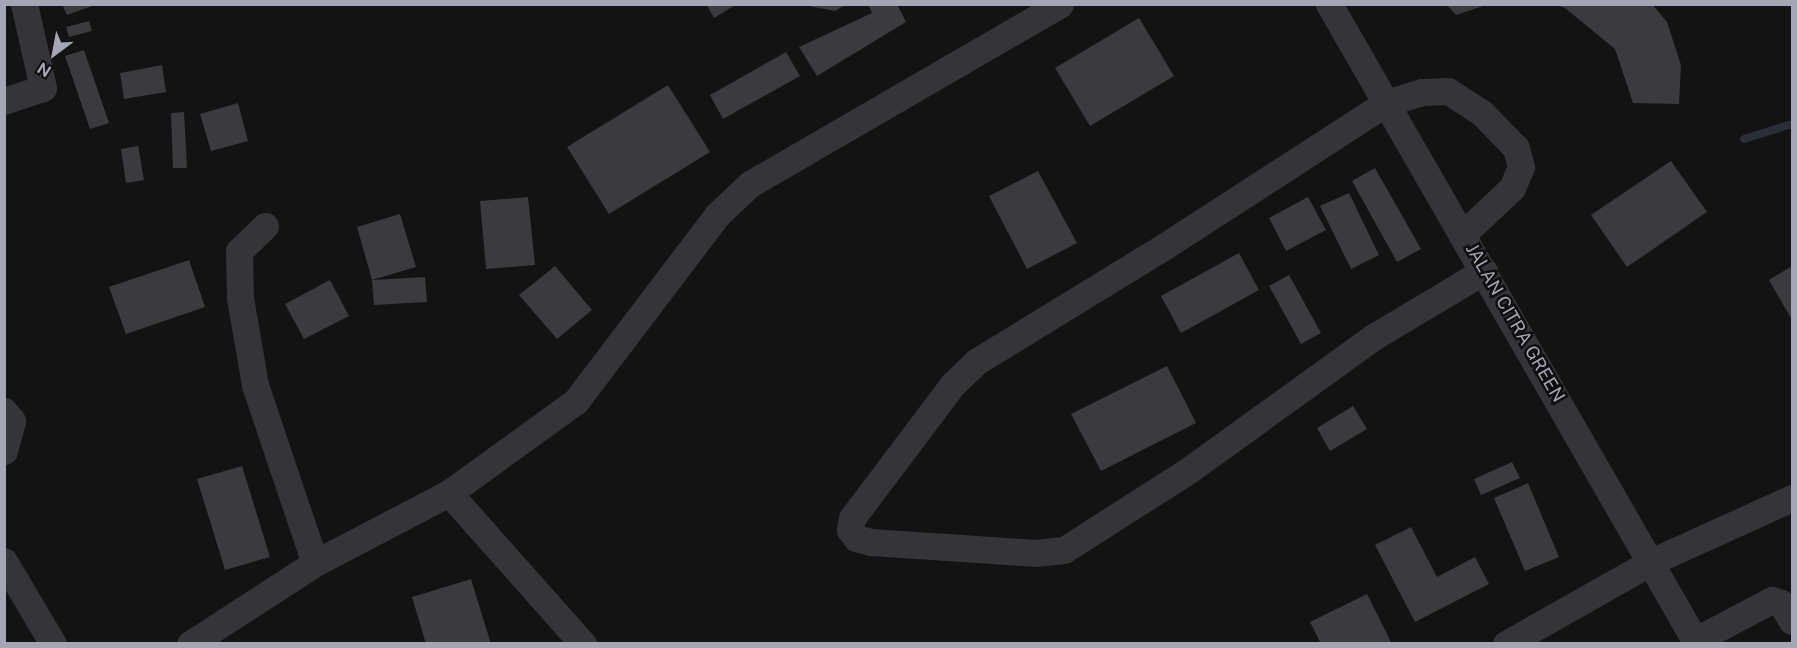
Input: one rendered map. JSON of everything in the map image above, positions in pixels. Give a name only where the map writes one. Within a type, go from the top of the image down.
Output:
[{"type":"street","points":[[4,101],[44,88],[24,4]]},
{"type":"street","points":[[190,644],[315,563],[449,493],[576,401],[717,215],[750,184],[1060,4]]},
{"type":"street","name":"JALAN CITRA GREEN","points":[[1329,4],[1653,561],[1697,642]]},
{"type":"street","points":[[1463,234],[1512,188],[1521,167],[1516,148],[1482,113],[1448,90],[1422,92],[1386,103],[1165,246],[977,361],[953,384],[852,519],[850,530],[856,538],[871,542],[1035,553],[1064,550],[1189,470],[1375,336],[1484,271]]},
{"type":"street","points":[[265,226],[239,251],[240,298],[255,385],[315,563]]},
{"type":"street","points":[[4,411],[12,421],[4,451]]},
{"type":"street","points":[[449,493],[583,644]]},
{"type":"street","points":[[1506,644],[1653,561],[1792,498]]},
{"type":"street","points":[[4,561],[53,644]]},
{"type":"street","points":[[1697,642],[1772,600],[1781,603],[1792,621]]},
{"type":"building","points":[[62,4],[95,4],[95,5],[67,15]]},
{"type":"building","points":[[706,4],[737,4],[714,18]]},
{"type":"building","points":[[798,4],[847,4],[835,11]]},
{"type":"building","points":[[868,4],[897,4],[906,22],[817,76],[799,47],[872,13]]},
{"type":"building","points":[[1446,4],[1486,4],[1486,5],[1456,15]]},
{"type":"building","points":[[1553,4],[1652,4],[1667,22],[1681,65],[1679,104],[1633,103],[1615,49],[1565,8]]},
{"type":"building","points":[[1139,18],[1174,76],[1090,126],[1055,68]]},
{"type":"building","points":[[89,21],[92,31],[69,37],[66,27]]},
{"type":"building","points":[[84,50],[109,123],[90,129],[65,56]]},
{"type":"building","points":[[786,52],[800,76],[723,119],[710,95]]},
{"type":"building","points":[[162,65],[166,92],[124,99],[120,73]]},
{"type":"building","points":[[668,85],[710,152],[609,214],[567,147]]},
{"type":"building","points":[[238,103],[248,141],[211,151],[200,114]]},
{"type":"building","points":[[184,112],[187,168],[173,168],[171,113]]},
{"type":"building","points":[[138,146],[144,180],[126,183],[121,149]]},
{"type":"building","points":[[1671,161],[1707,212],[1627,267],[1591,215]]},
{"type":"building","points":[[1375,168],[1421,249],[1397,262],[1352,181]]},
{"type":"building","points":[[1038,171],[1077,243],[1027,269],[989,196]]},
{"type":"building","points":[[1349,193],[1379,255],[1351,269],[1320,206]]},
{"type":"building","points":[[528,197],[535,265],[486,269],[480,201]]},
{"type":"building","points":[[1308,197],[1326,230],[1286,251],[1269,218]]},
{"type":"building","points":[[400,214],[416,267],[372,280],[357,227]]},
{"type":"building","points":[[1239,253],[1259,290],[1181,333],[1161,296]]},
{"type":"building","points":[[189,260],[205,307],[126,334],[109,287]]},
{"type":"building","points":[[555,266],[592,310],[557,339],[519,295]]},
{"type":"building","points":[[1792,266],[1792,320],[1769,280]]},
{"type":"building","points":[[1289,275],[1321,333],[1301,344],[1269,286]]},
{"type":"building","points":[[425,277],[427,302],[374,305],[372,280]]},
{"type":"building","points":[[330,280],[349,316],[304,339],[285,304]]},
{"type":"building","points":[[1167,366],[1196,423],[1101,471],[1071,414]]},
{"type":"building","points":[[1353,406],[1367,429],[1330,451],[1317,428]]},
{"type":"building","points":[[1512,462],[1520,478],[1481,495],[1474,479]]},
{"type":"building","points":[[242,466],[270,557],[225,570],[197,479]]},
{"type":"building","points":[[1528,483],[1559,557],[1525,571],[1494,498]]},
{"type":"building","points":[[1411,527],[1437,577],[1475,557],[1489,584],[1415,622],[1375,545]]},
{"type":"building","points":[[471,579],[491,644],[426,644],[412,597]]},
{"type":"building","points":[[1367,594],[1392,644],[1321,644],[1310,622]]},
{"type":"waterway","points":[[1744,139],[1792,124]]}]
